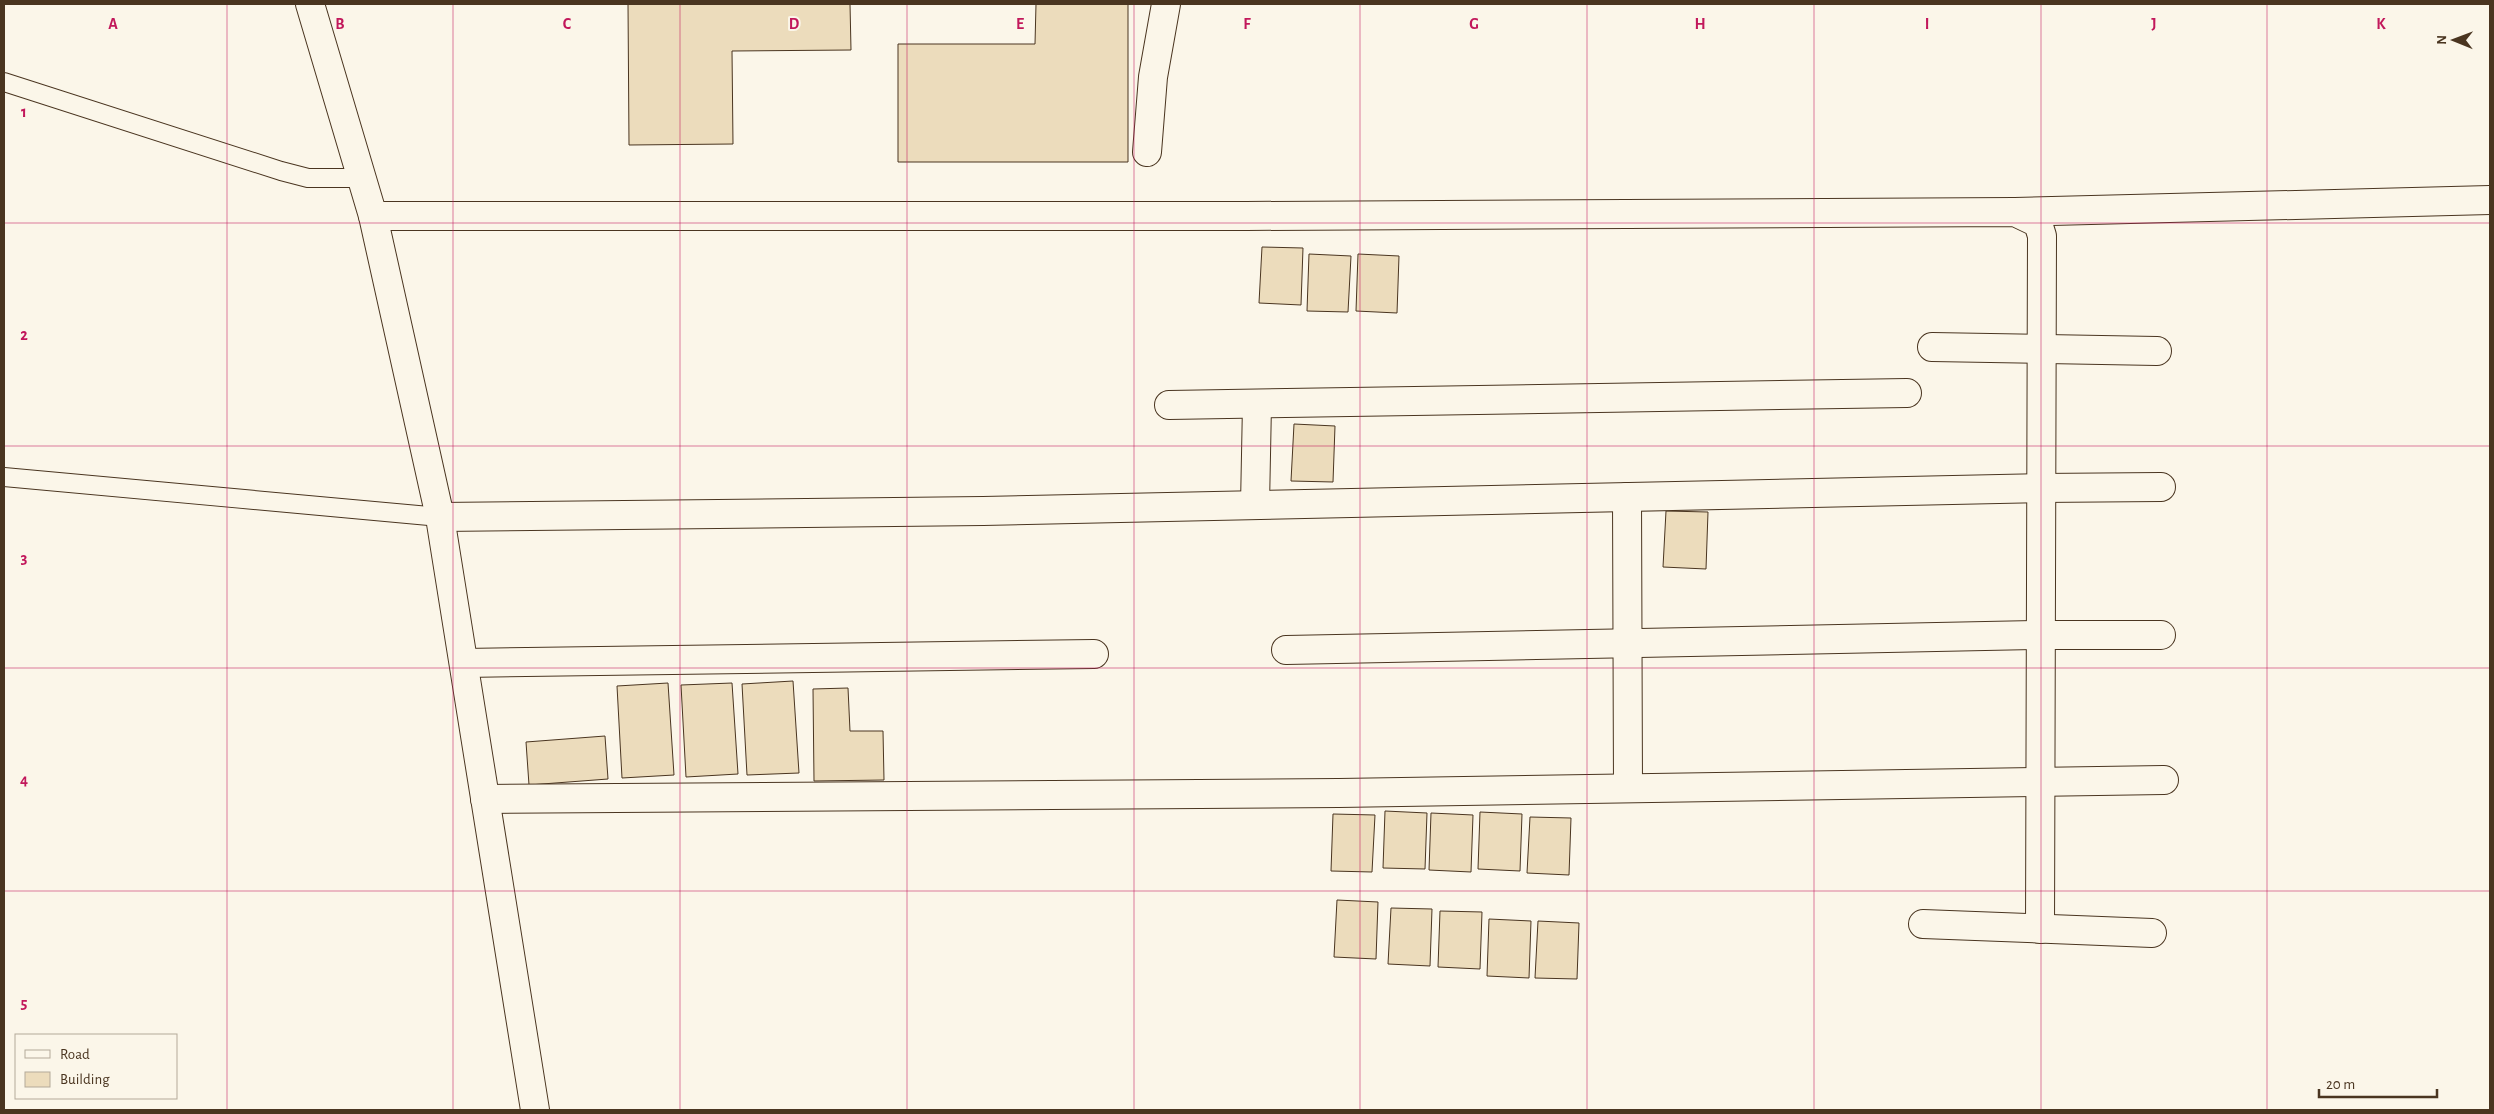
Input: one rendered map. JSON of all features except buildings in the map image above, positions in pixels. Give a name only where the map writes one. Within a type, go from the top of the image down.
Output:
[{"type":"street","points":[[310,4],[373,216],[440,517],[535,1110]]},
{"type":"street","points":[[1147,152],[1153,77],[1166,4]]},
{"type":"street","points":[[373,216],[1256,216],[2015,212],[2490,200]]},
{"type":"street","points":[[2015,212],[2038,223],[2042,236],[2040,929]]},
{"type":"street","points":[[1932,347],[2157,351]]},
{"type":"street","points":[[1169,405],[1907,393]]},
{"type":"street","points":[[1255,505],[1257,404]]},
{"type":"street","points":[[440,517],[983,511],[1627,496],[2161,487]]},
{"type":"street","points":[[1627,496],[1628,788]]},
{"type":"street","points":[[1286,650],[2040,635],[2161,635]]},
{"type":"street","points":[[464,663],[1094,654]]},
{"type":"street","points":[[485,799],[1329,793],[2040,780],[2164,780]]},
{"type":"street","points":[[1924,924],[2152,933]]},
{"type":"lane","points":[[4,82],[281,171],[308,178],[362,178]]},
{"type":"lane","points":[[4,477],[440,517]]}]
